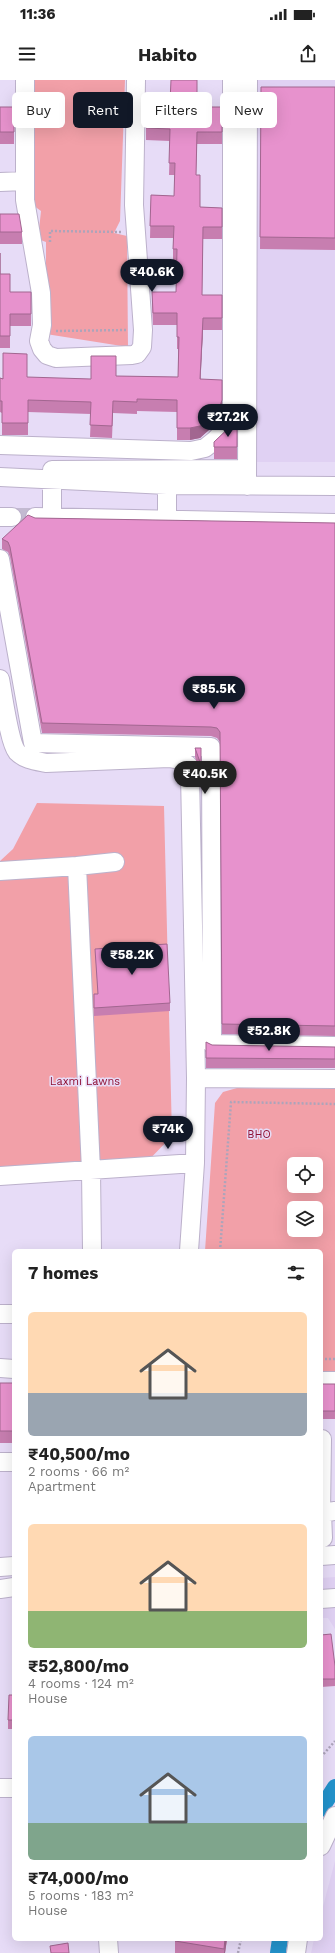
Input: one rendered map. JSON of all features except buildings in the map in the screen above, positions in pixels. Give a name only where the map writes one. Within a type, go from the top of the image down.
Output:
[{"type":"street","points":[[25,80],[25,200],[41,293],[42,325],[39,342],[47,356],[56,358],[137,354],[142,347],[143,330],[134,205],[136,80]]},
{"type":"street","points":[[0,445],[191,450],[205,448],[228,426],[232,413],[232,80]]},
{"type":"street","points":[[247,478],[248,80]]},
{"type":"street","points":[[0,182],[25,181]]},
{"type":"street","points":[[335,486],[247,478],[52,470],[52,480],[44,517],[335,523]]},
{"type":"street","points":[[0,477],[167,485],[247,478]]},
{"type":"street","points":[[167,485],[168,519]]},
{"type":"street","points":[[0,559],[33,743],[211,747],[212,1044],[335,1046]]},
{"type":"street","points":[[0,679],[10,731],[17,752],[29,760],[46,763],[169,758],[180,760],[188,765],[190,774],[196,1078],[195,1163],[189,1249]]},
{"type":"street","points":[[0,871],[114,862]]},
{"type":"street","points":[[77,866],[91,1170],[92,1249]]},
{"type":"street","points":[[196,1078],[335,1079]]},
{"type":"street","points":[[0,1176],[195,1163]]},
{"type":"street","points":[[0,1314],[12,1314]]},
{"type":"street","points":[[0,1368],[12,1368]]},
{"type":"street","points":[[323,1381],[335,1381]]},
{"type":"street","points":[[323,1457],[326,1538]]},
{"type":"street","points":[[0,1462],[12,1462]]},
{"type":"street","points":[[323,1556],[335,1555]]},
{"type":"street","points":[[0,1567],[12,1566]]},
{"type":"street","points":[[0,1589],[12,1587]]},
{"type":"street","points":[[323,1599],[335,1598]]},
{"type":"street","points":[[0,1788],[12,1788]]},
{"type":"street","points":[[323,1842],[335,1816]]},
{"type":"street","points":[[108,1941],[109,1953]]},
{"type":"street","points":[[296,1953],[298,1941]]},
{"type":"path","points":[[50,246],[50,231],[125,233]]},
{"type":"path","points":[[53,324],[54,332],[132,330]]},
{"type":"path","points":[[220,1249],[231,1102],[335,1104]]},
{"type":"path","points":[[323,1359],[335,1359]]},
{"type":"path","points":[[323,1755],[335,1741]]},
{"type":"path","points":[[238,1953],[241,1941]]},
{"type":"shaded area","points":[[244,80],[335,80],[335,462],[242,462],[244,128],[277,128],[277,92],[244,92]]},
{"type":"shaded area","points":[[335,1577],[335,1629],[328,1618],[323,1618],[323,1578]]},
{"type":"shaded area","points":[[335,1861],[335,1953],[311,1953],[314,1941],[323,1941],[323,1906]]},
{"type":"green space","points":[[30,80],[125,80],[125,92],[73,92],[73,128],[123,128],[120,221],[114,233],[127,236],[128,347],[46,334],[46,242],[38,239],[41,211],[30,203],[30,128],[65,128],[65,92],[30,92]]},
{"type":"green space","name":"Laxmi Lawns","points":[[37,803],[164,806],[172,1136],[142,1167],[0,1176],[0,861],[13,849]]},
{"type":"green space","name":"BHO","points":[[237,1088],[335,1089],[335,1372],[323,1371],[323,1249],[205,1249],[215,1103],[223,1092]]},
{"type":"waterway","points":[[323,1806],[335,1787]]},
{"type":"waterway","points":[[278,1953],[280,1941]]},
{"type":"tunnel","points":[[12,517],[35,517]]}]
